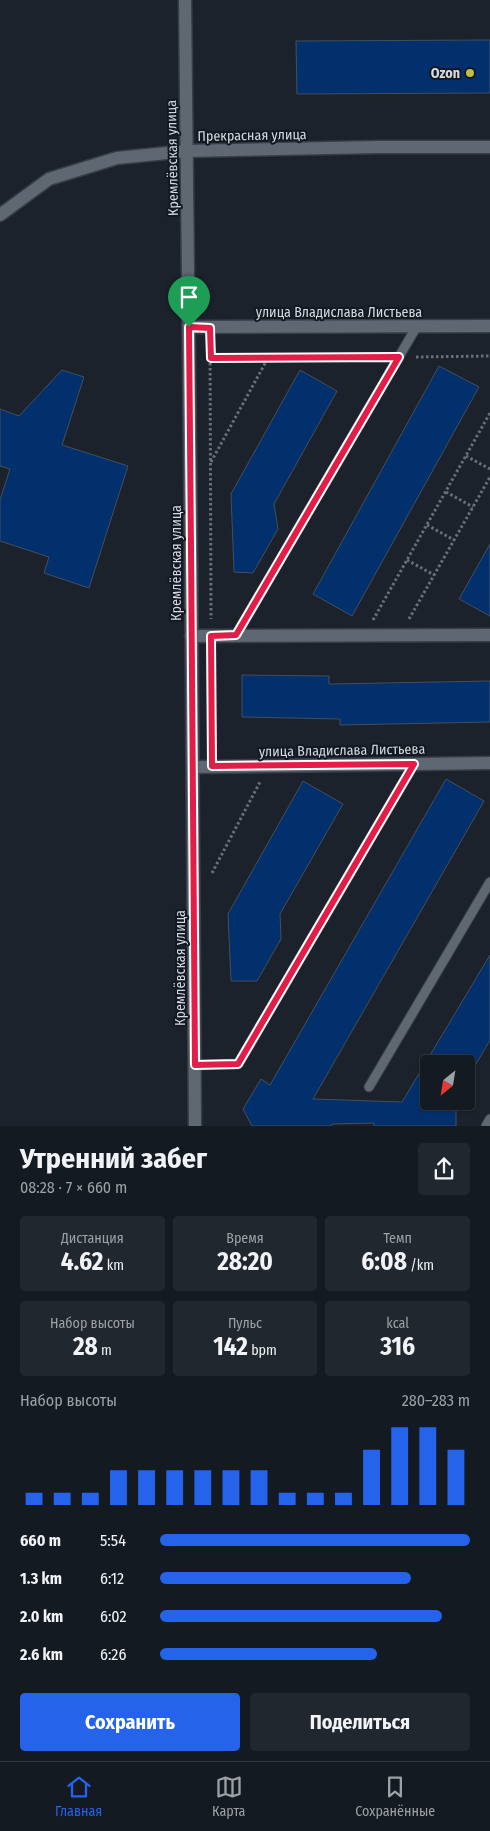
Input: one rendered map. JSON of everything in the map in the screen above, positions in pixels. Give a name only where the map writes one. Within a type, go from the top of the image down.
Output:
[{"type":"street","name":"Кремлёвская улица","points":[[185,0],[194,767],[195,1126]]},
{"type":"street","name":"Прекрасная улица","points":[[0,215],[50,179],[117,158],[187,151],[368,147],[490,147]]},
{"type":"street","name":"улица Владислава Листьева","points":[[189,327],[490,326]]},
{"type":"street","points":[[191,636],[490,635]]},
{"type":"street","name":"улица Владислава Листьева","points":[[194,767],[490,763]]},
{"type":"lane","points":[[236,635],[416,326]]},
{"type":"lane","points":[[195,1065],[238,1064],[414,764]]},
{"type":"lane","points":[[370,1088],[490,882]]},
{"type":"lane","points":[[486,1126],[490,1119]]},
{"type":"path","points":[[210,328],[212,766]]},
{"type":"path","points":[[189,358],[490,356]]},
{"type":"path","points":[[206,470],[268,358]]},
{"type":"path","points":[[364,635],[488,421],[490,413]]},
{"type":"path","points":[[466,456],[490,469]]},
{"type":"path","points":[[400,635],[490,476]]},
{"type":"path","points":[[446,492],[473,507]]},
{"type":"path","points":[[427,525],[454,540]]},
{"type":"path","points":[[407,560],[434,575]]},
{"type":"path","points":[[212,880],[212,871],[269,766]]},
{"type":"building","points":[[490,40],[490,93],[297,94],[296,41]]},
{"type":"building","points":[[439,366],[479,387],[352,616],[313,594]]},
{"type":"building","points":[[62,370],[84,377],[62,445],[128,466],[89,588],[44,573],[49,557],[0,541],[0,500],[10,469],[0,466],[0,409],[19,416]]},
{"type":"building","points":[[300,370],[337,391],[274,504],[278,529],[253,573],[234,572],[231,494]]},
{"type":"building","points":[[490,544],[490,616],[459,599]]},
{"type":"building","points":[[242,675],[329,676],[329,684],[490,681],[490,722],[340,725],[340,719],[242,717]]},
{"type":"building","points":[[446,779],[484,801],[313,1099],[402,1102],[420,1072],[420,1110],[456,1110],[456,1126],[374,1126],[374,1123],[332,1124],[331,1126],[252,1126],[243,1109],[261,1079],[270,1085]]},
{"type":"building","points":[[303,781],[343,804],[280,914],[281,939],[257,981],[231,981],[228,914]]},
{"type":"building","points":[[490,955],[490,1040],[476,1064],[475,1055],[430,1055]]},
{"type":"place","name":"Ozon","points":[[470,73]]},
{"type":"route","points":[[189,327],[210,328],[211,358],[399,357],[236,635],[211,636],[212,766],[414,764],[238,1064],[195,1065],[194,752],[191,636],[189,327]]}]
